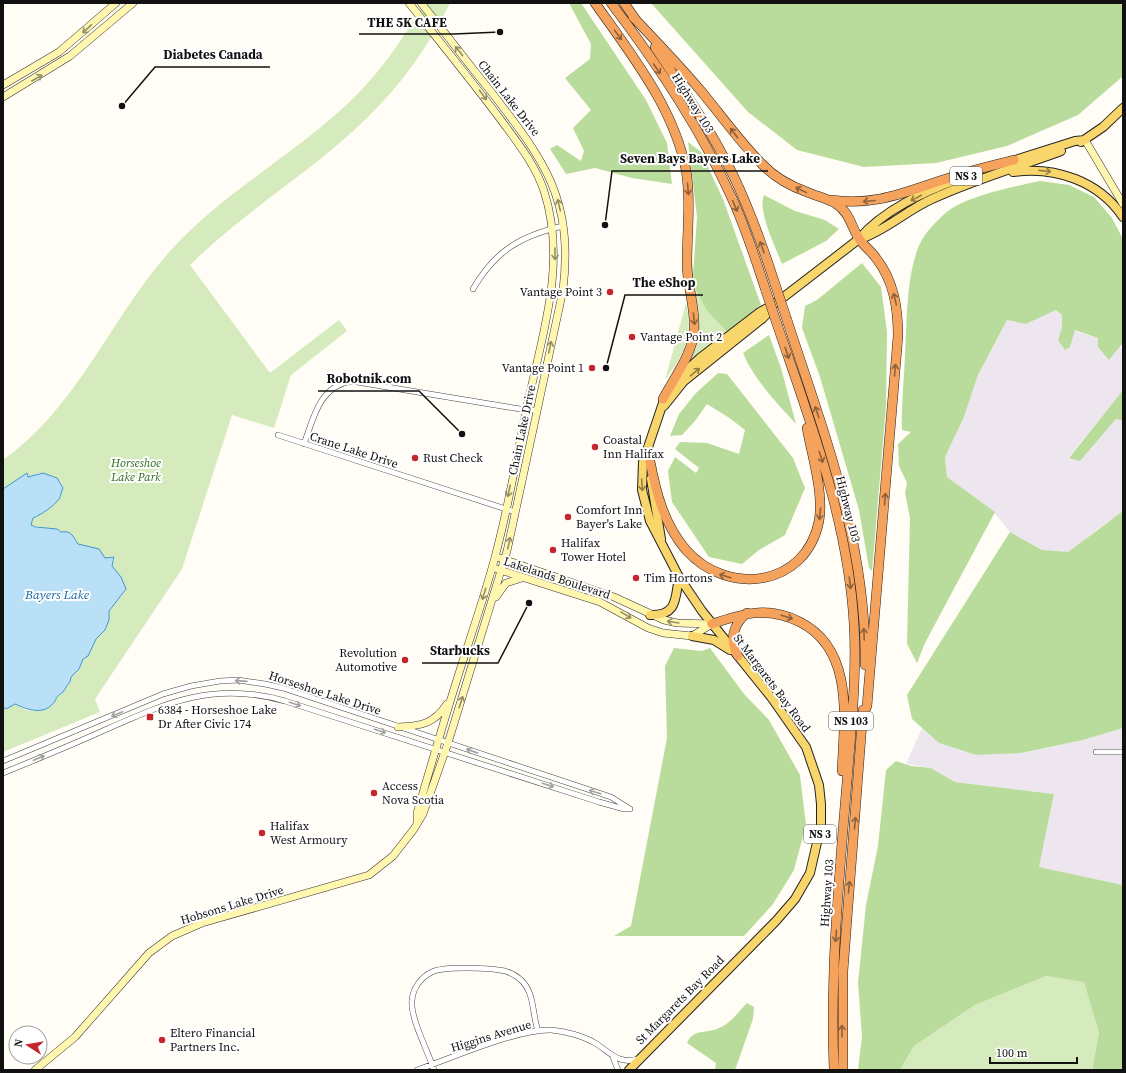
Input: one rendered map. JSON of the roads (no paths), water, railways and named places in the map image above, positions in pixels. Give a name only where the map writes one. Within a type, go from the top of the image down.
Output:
[{"type":"highway","points":[[595,3],[628,48],[665,109],[682,155],[686,171],[689,203],[687,273],[694,331],[686,356],[663,399]]},
{"type":"highway","name":"Highway 103","points":[[611,3],[667,84],[713,160],[738,212],[796,380],[838,514],[848,568],[853,612],[854,681],[837,915],[833,998],[834,1070]]},
{"type":"highway","name":"Highway 103","points":[[624,3],[688,96],[724,159],[748,209],[775,284],[836,468],[853,536],[859,571],[864,625],[865,663],[863,715],[843,971],[843,1070]]},
{"type":"highway","points":[[633,17],[698,88],[762,165],[782,180],[833,202],[843,210],[854,227],[859,239],[877,259],[887,277],[895,298],[898,316],[898,336],[867,706],[863,715]]},
{"type":"highway","points":[[821,198],[853,202],[885,199],[946,179],[1014,160]]},
{"type":"highway","points":[[650,461],[658,497],[666,519],[683,545],[701,564],[721,575],[740,580],[763,578],[781,572],[797,560],[809,546],[817,528],[820,509],[819,491],[796,380]]},
{"type":"highway","points":[[738,656],[733,644],[734,632],[739,620],[748,613]]},
{"type":"highway","points":[[712,624],[748,613],[777,614],[795,620],[808,626],[827,644],[838,667],[843,692],[844,728],[835,906],[837,915]]},
{"type":"main road","name":"St Margarets Bay Road","points":[[859,239],[871,236],[901,216],[933,198],[1076,145],[1103,127],[1123,108]]},
{"type":"main road","name":"St Margarets Bay Road","points":[[629,1070],[783,914],[810,873],[816,854],[821,825],[822,804],[819,785],[806,747],[771,697],[712,624],[679,577],[650,521],[642,490],[643,462],[663,399],[678,379],[700,358],[760,312],[776,303],[859,239],[868,228],[926,193],[960,179],[1014,160],[1075,141],[1085,140]]},
{"type":"main road","points":[[993,176],[1024,170],[1039,170],[1061,173],[1082,182],[1102,194],[1123,217]]},
{"type":"main road","name":"St Margarets Bay Road","points":[[660,411],[684,381],[763,318],[776,303]]},
{"type":"main road","name":"St Margarets Bay Road","points":[[648,447],[651,486],[661,540]]},
{"type":"main road","points":[[650,615],[664,614],[673,606],[677,595],[679,577]]},
{"type":"main road","points":[[692,636],[714,640],[738,656]]},
{"type":"street","points":[[3,85],[59,52],[116,3]]},
{"type":"street","points":[[3,97],[70,56],[133,3]]},
{"type":"street","name":"Chain Lake Drive","points":[[409,3],[440,44],[470,78],[520,146],[534,168],[543,188],[553,228],[555,264],[552,285],[495,557],[436,749]]},
{"type":"street","name":"Chain Lake Drive","points":[[421,3],[526,137],[544,164],[553,184],[563,226],[566,255],[563,290],[504,560],[491,608],[444,752]]},
{"type":"street","points":[[1085,140],[1123,204]]},
{"type":"street","points":[[472,289],[488,266],[503,251],[527,237],[563,226]]},
{"type":"street","points":[[304,444],[322,398],[334,386],[351,381],[526,410],[537,410]]},
{"type":"street","name":"Crane Lake Drive","points":[[278,435],[515,512]]},
{"type":"street","name":"Lakelands Boulevard","points":[[495,557],[614,597],[650,615],[671,622],[712,624]]},
{"type":"street","name":"Lakelands Boulevard","points":[[492,568],[600,602],[659,632],[676,636],[692,636]]},
{"type":"street","points":[[491,608],[502,587],[506,583],[524,578]]},
{"type":"street","points":[[692,636],[712,624]]},
{"type":"street","points":[[467,646],[478,649]]},
{"type":"street","name":"Horseshoe Lake Drive","points":[[3,761],[163,694],[220,681],[238,680],[265,684],[448,743],[611,797],[630,809],[624,809],[577,795],[342,719],[265,696],[234,692],[206,694],[151,710],[3,773]]},
{"type":"street","points":[[398,727],[420,725],[430,722],[438,716],[452,697]]},
{"type":"street","points":[[342,719],[346,710]]},
{"type":"street","name":"Hobsons Lake Drive","points":[[417,823],[417,813],[436,749]]},
{"type":"street","name":"Hobsons Lake Drive","points":[[35,1070],[75,1037],[140,961],[160,944],[176,934],[202,923],[368,875],[393,856],[408,838],[423,814],[444,752]]},
{"type":"street","points":[[1096,752],[1123,752]]},
{"type":"street","points":[[526,778],[528,770]]},
{"type":"street","points":[[577,795],[580,787]]},
{"type":"street","points":[[433,1067],[414,1015],[412,1001],[413,994],[419,982],[433,971],[445,969],[493,970],[513,974],[523,982],[529,990],[538,1031]]},
{"type":"street","name":"Higgins Avenue","points":[[417,1070],[433,1067],[510,1038],[538,1031],[551,1030],[576,1035],[594,1042],[613,1057]]},
{"type":"street","points":[[613,1057],[625,1061],[641,1058]]},
{"type":"street","points":[[613,1057],[618,1070]]},
{"type":"water","name":"Bayers Lake","points":[[27,473],[28,477],[43,473],[57,478],[63,488],[57,502],[33,518],[31,525],[36,527],[57,529],[61,532],[68,532],[78,544],[99,549],[105,558],[114,557],[112,566],[121,577],[126,589],[109,611],[109,620],[105,630],[96,639],[88,656],[83,659],[79,669],[71,677],[68,685],[63,692],[56,697],[56,700],[51,706],[41,710],[31,710],[15,704],[6,709],[3,707],[3,489]]},
{"type":"place","name":"THE 5K CAFE","points":[[500,32]]},
{"type":"place","name":"Diabetes Canada","points":[[122,106]]},
{"type":"place","name":"Seven Bays Bayers Lake","points":[[605,225]]},
{"type":"place","name":"Vantage Point 3","points":[[610,292]]},
{"type":"place","name":"Vantage Point 2","points":[[632,337]]},
{"type":"place","name":"Vantage Point 1","points":[[592,368]]},
{"type":"place","name":"The eShop","points":[[606,368]]},
{"type":"place","name":"Robotnik.com","points":[[462,434]]},
{"type":"place","name":"Coastal Inn Halifax","points":[[595,447]]},
{"type":"place","name":"Rust Check","points":[[415,458]]},
{"type":"place","name":"Comfort Inn Bayer's Lake","points":[[568,517]]},
{"type":"place","name":"Halifax Tower Hotel","points":[[553,550]]},
{"type":"place","name":"Tim Hortons","points":[[636,578]]},
{"type":"place","name":"Starbucks","points":[[529,603]]},
{"type":"place","name":"Revolution Automotive","points":[[405,660]]},
{"type":"place","name":"6384 - Horseshoe Lake Dr After Civic 174","points":[[150,717]]},
{"type":"place","name":"Access Nova Scotia","points":[[374,793]]},
{"type":"place","name":"Halifax West Armoury","points":[[262,833]]},
{"type":"place","name":"Eltero Financial Partners Inc.","points":[[162,1040]]},
{"type":"park label","name":"Horseshoe Lake Park","points":[[136,470]]}]
